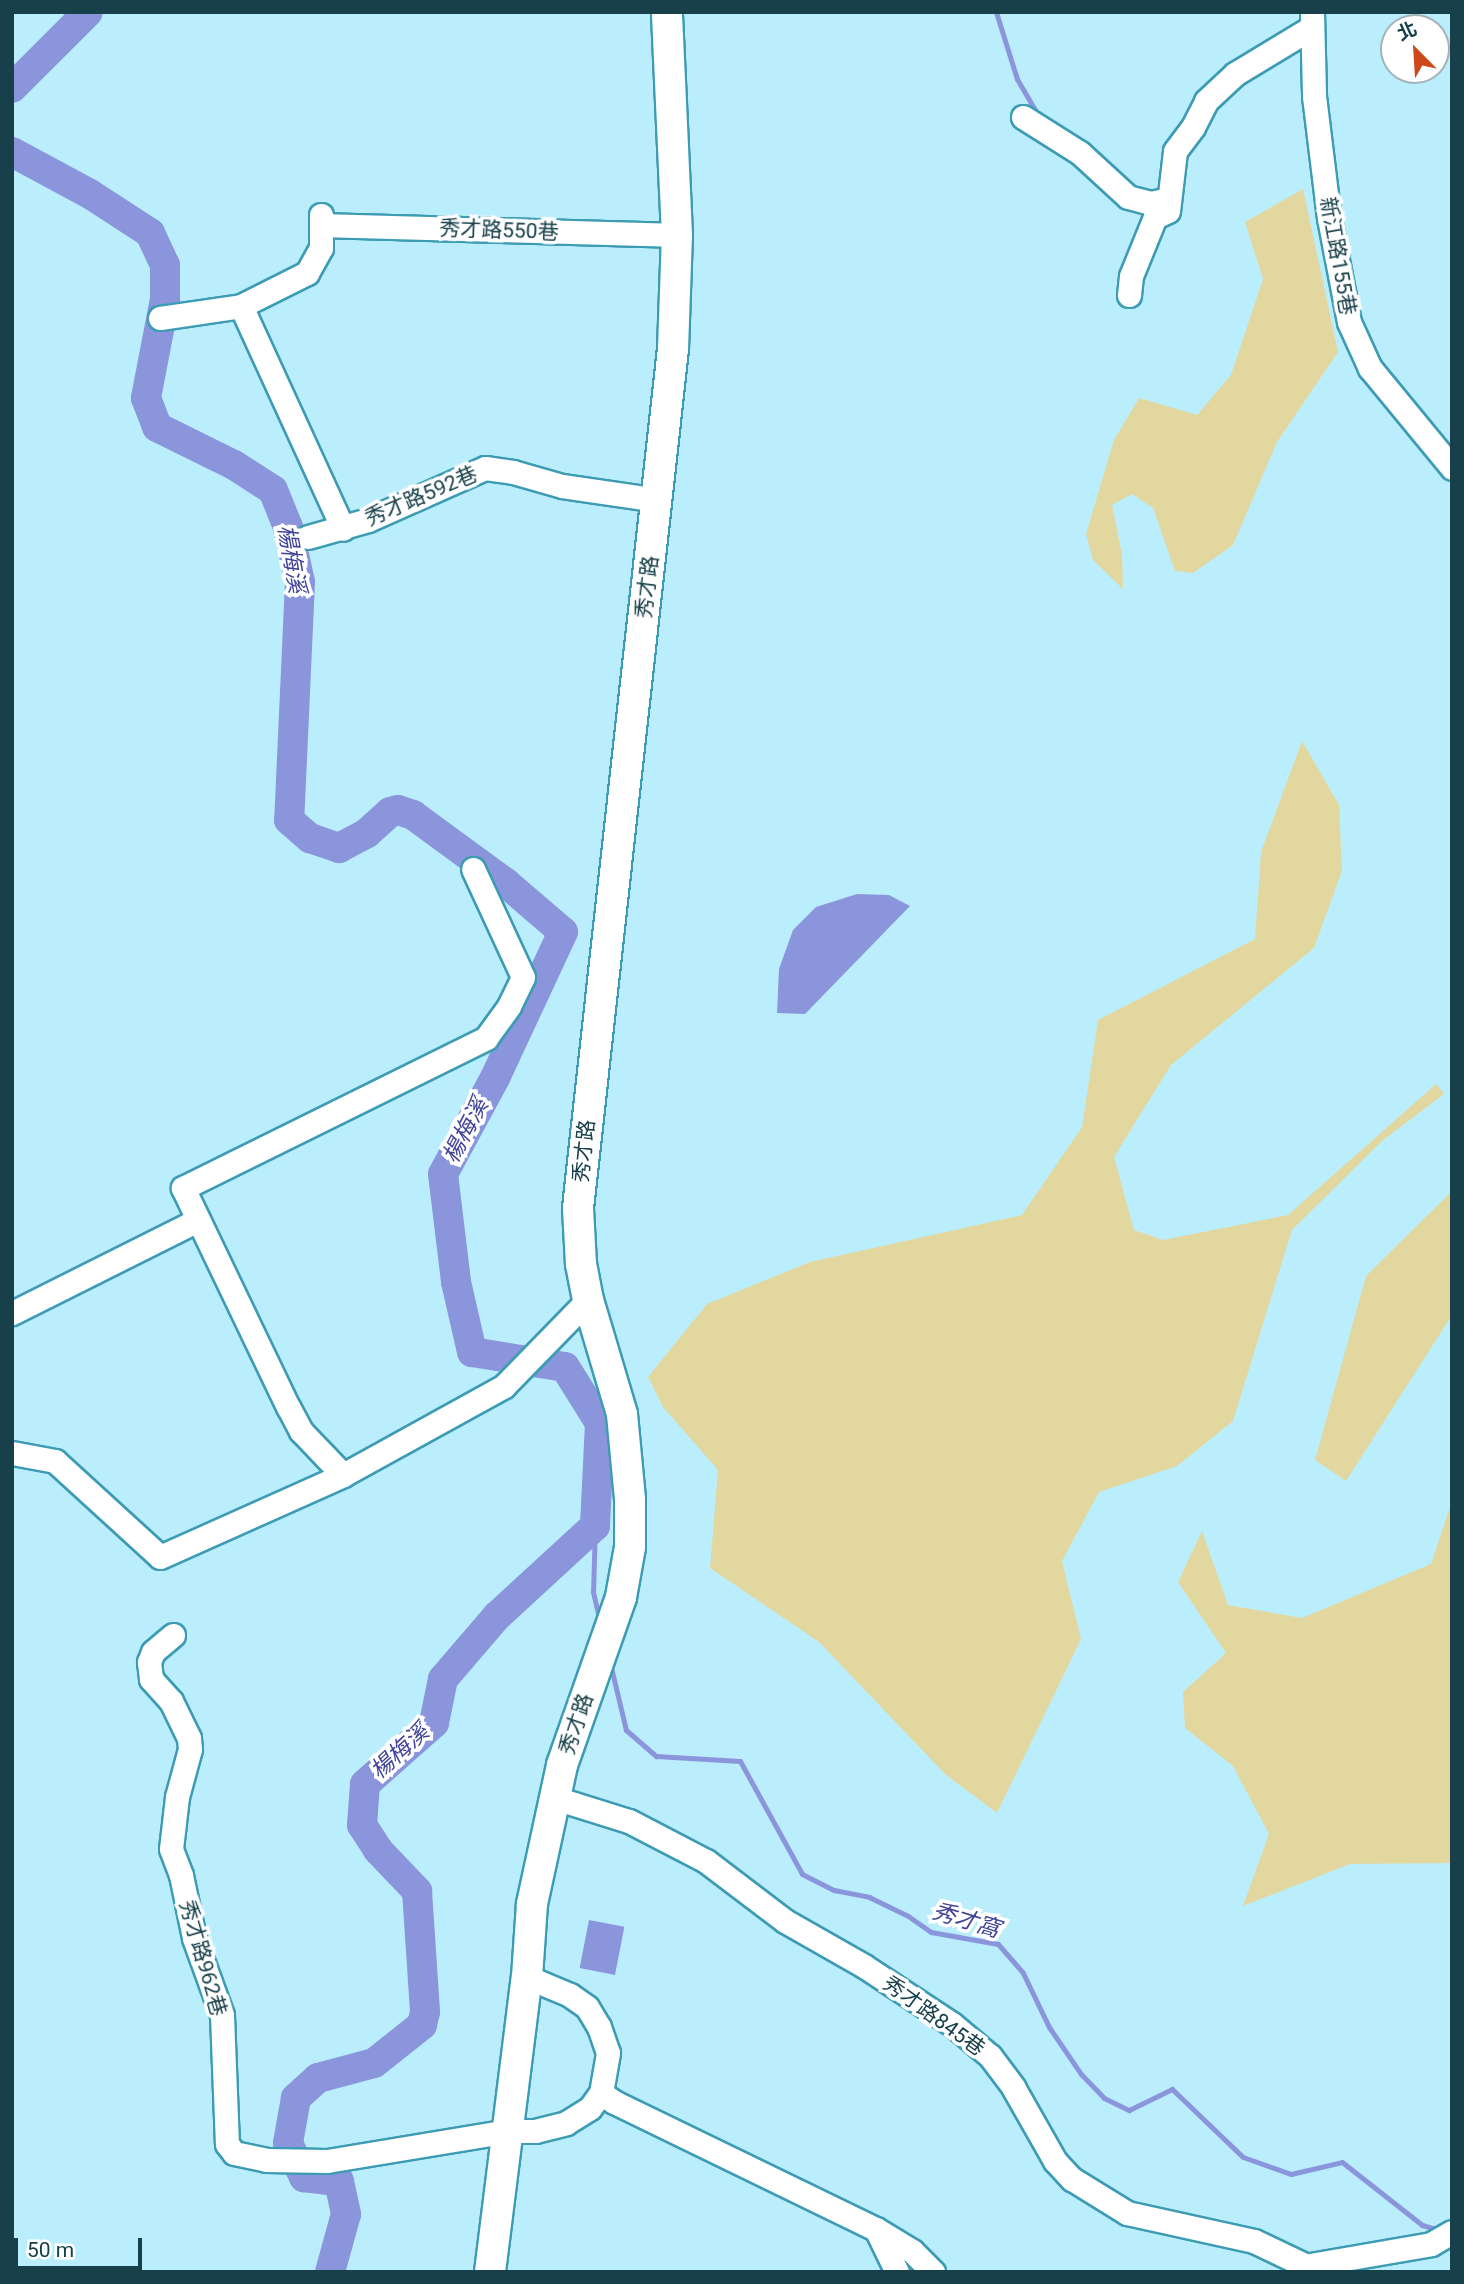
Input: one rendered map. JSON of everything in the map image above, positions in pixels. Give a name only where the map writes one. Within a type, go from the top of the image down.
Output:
[{"type":"main road","name":"秀才路","points":[[490,2272],[527,1976],[532,1904],[562,1765],[621,1597],[630,1547],[630,1499],[622,1414],[588,1300],[581,1264],[579,1209],[582,1161],[673,349],[677,235],[667,12]]},
{"type":"street","points":[[1129,295],[1131,276],[1151,234],[1155,217],[1168,211],[1175,151],[1193,127],[1206,101],[1235,74],[1311,20]]},
{"type":"street","name":"新江路155巷","points":[[1311,20],[1314,96],[1329,218],[1349,323],[1370,369],[1452,468]]},
{"type":"street","points":[[1023,117],[1080,153],[1128,197],[1151,204],[1168,199]]},
{"type":"street","name":"秀才路550巷","points":[[241,306],[307,273],[321,247],[321,220],[677,235]]},
{"type":"street","points":[[160,318],[241,306],[343,529]]},
{"type":"street","name":"秀才路592巷","points":[[308,537],[343,529],[485,468],[513,472],[562,486],[658,500]]},
{"type":"street","points":[[344,1475],[301,1431],[183,1188],[486,1038],[509,1006],[523,978],[473,869]]},
{"type":"street","points":[[12,1313],[198,1220]]},
{"type":"street","points":[[12,1453],[55,1461],[160,1557],[344,1475],[504,1386],[588,1300]]},
{"type":"street","name":"秀才路962巷","points":[[173,1635],[153,1652],[149,1662],[151,1679],[171,1701],[189,1738],[190,1749],[177,1797],[171,1849],[181,1875],[194,1938],[222,2015],[227,2144],[234,2153],[266,2160],[327,2161],[508,2132],[535,2132],[566,2123],[590,2108],[600,2093]]},
{"type":"street","name":"秀才路845巷","points":[[555,1798],[629,1821],[706,1861],[785,1921],[864,1966],[952,2024],[990,2056],[1013,2087],[1055,2161],[1072,2179],[1127,2213],[1254,2241],[1314,2269]]},
{"type":"street","points":[[527,1976],[561,1991],[587,2007],[599,2027],[608,2053],[600,2093],[876,2229],[912,2251],[933,2272]]},
{"type":"street","points":[[876,2229],[897,2272]]},
{"type":"street","points":[[1314,2269],[1431,2244],[1452,2232]]},
{"type":"shaded area","points":[[1303,189],[1338,352],[1277,442],[1233,545],[1193,573],[1175,571],[1153,508],[1132,494],[1112,505],[1122,554],[1123,589],[1093,560],[1086,534],[1114,440],[1139,398],[1197,415],[1231,375],[1263,279],[1245,222]]},
{"type":"shaded area","points":[[1302,741],[1339,805],[1342,871],[1314,948],[1171,1065],[1114,1157],[1134,1230],[1163,1240],[1288,1215],[1436,1084],[1444,1094],[1382,1141],[1292,1230],[1233,1421],[1177,1466],[1099,1492],[1062,1561],[1081,1639],[997,1813],[946,1775],[819,1642],[710,1568],[718,1470],[663,1407],[648,1377],[707,1304],[810,1262],[1022,1215],[1082,1127],[1098,1020],[1255,939],[1261,852]]},
{"type":"shaded area","points":[[1452,1191],[1452,1315],[1346,1481],[1315,1460],[1366,1276]]},
{"type":"shaded area","points":[[1452,1501],[1452,1863],[1350,1864],[1243,1906],[1269,1834],[1233,1766],[1185,1728],[1183,1692],[1226,1653],[1178,1582],[1202,1531],[1228,1605],[1302,1618],[1431,1564]]},
{"type":"water","points":[[857,894],[889,895],[910,906],[805,1014],[777,1013],[779,969],[793,930],[816,907]]},
{"type":"water","points":[[589,1920],[624,1927],[615,1975],[580,1968]]},
{"type":"waterway","name":"楊梅溪","points":[[12,88],[88,12]]},
{"type":"waterway","points":[[996,12],[1017,79],[1038,115]]},
{"type":"waterway","name":"楊梅溪","points":[[12,152],[90,194],[150,233],[165,265],[165,299],[146,398],[157,427],[234,465],[273,490],[288,527],[300,582],[289,820],[310,838],[339,848],[367,833],[390,812],[398,810],[413,815],[506,883],[563,932],[496,1076],[443,1174],[456,1282],[472,1352],[565,1367],[600,1423],[595,1526],[497,1616],[443,1679],[434,1723],[365,1784],[362,1825],[378,1850],[417,1891],[425,2012],[422,2025],[374,2063],[318,2078],[296,2098],[288,2143],[304,2177],[339,2181],[346,2214],[330,2272]]},
{"type":"waterway","name":"秀才窩","points":[[595,1526],[593,1592],[600,1622]]},
{"type":"waterway","name":"秀才窩","points":[[610,1663],[626,1730],[656,1756],[740,1761],[802,1874],[834,1890],[869,1897],[908,1916],[931,1932],[998,1944],[1023,1973],[1049,2027],[1081,2074],[1104,2098],[1129,2110],[1172,2089],[1243,2157],[1291,2174],[1342,2162],[1422,2225],[1439,2230]]}]
